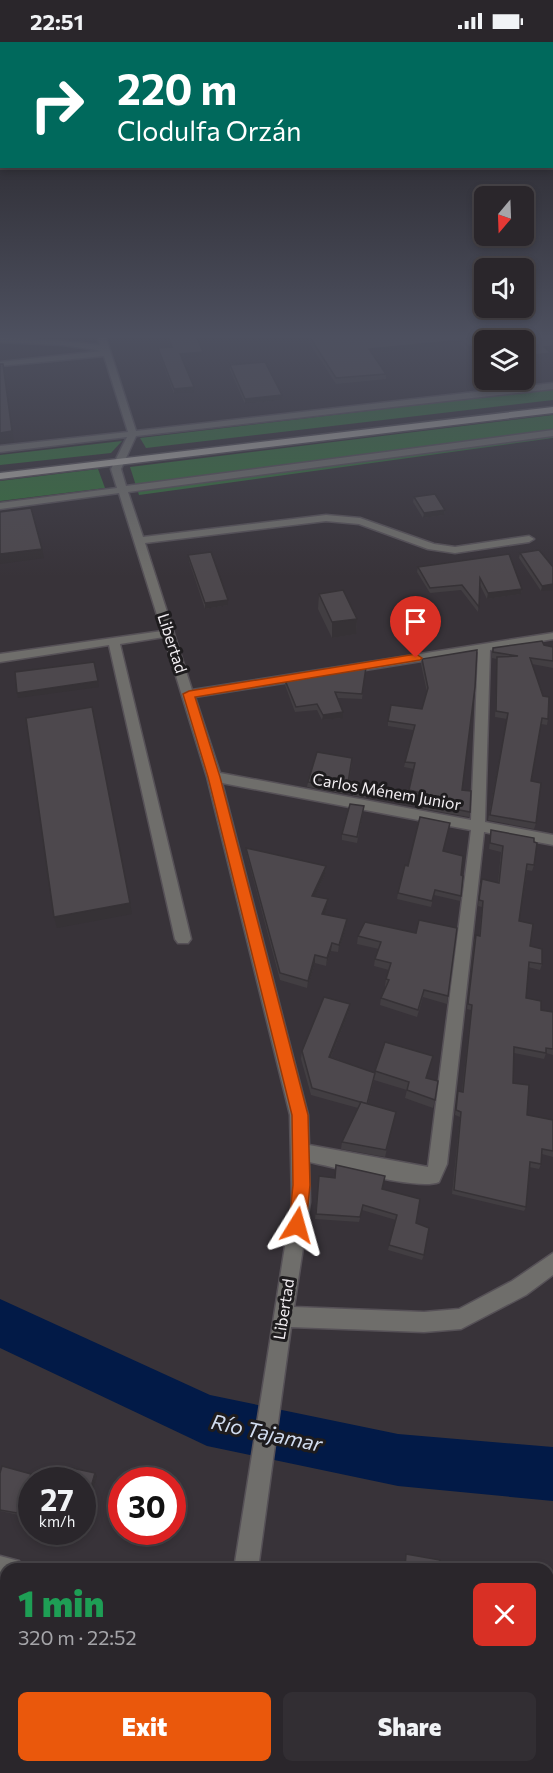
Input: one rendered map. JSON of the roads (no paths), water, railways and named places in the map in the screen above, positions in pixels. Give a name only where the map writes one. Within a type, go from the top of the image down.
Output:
[{"type":"main road","points":[[0,476],[120,458],[459,416]]},
{"type":"main road","points":[[0,467],[120,458],[501,416]]},
{"type":"street","points":[[120,458],[133,434],[127,416]]},
{"type":"street","points":[[0,449],[292,416]]},
{"type":"street","points":[[0,506],[553,434]]},
{"type":"street","name":"Libertad","points":[[120,458],[116,469],[214,777],[300,1115],[301,1202],[275,1361],[247,1563]]},
{"type":"street","points":[[140,541],[326,518],[360,520],[432,546],[455,550],[529,539]]},
{"type":"street","points":[[0,658],[169,633]]},
{"type":"street","points":[[189,694],[553,636]]},
{"type":"street","points":[[114,641],[183,939]]},
{"type":"street","points":[[302,1152],[415,1175],[433,1176],[438,1164],[478,826],[484,647]]},
{"type":"street","name":"Carlos Ménem Junior","points":[[214,777],[553,840]]},
{"type":"street","points":[[282,1317],[424,1322],[460,1319],[519,1288],[553,1263]]},
{"type":"waterway","name":"Río Tajamar","points":[[0,1323],[207,1420],[398,1460],[553,1474]]}]
